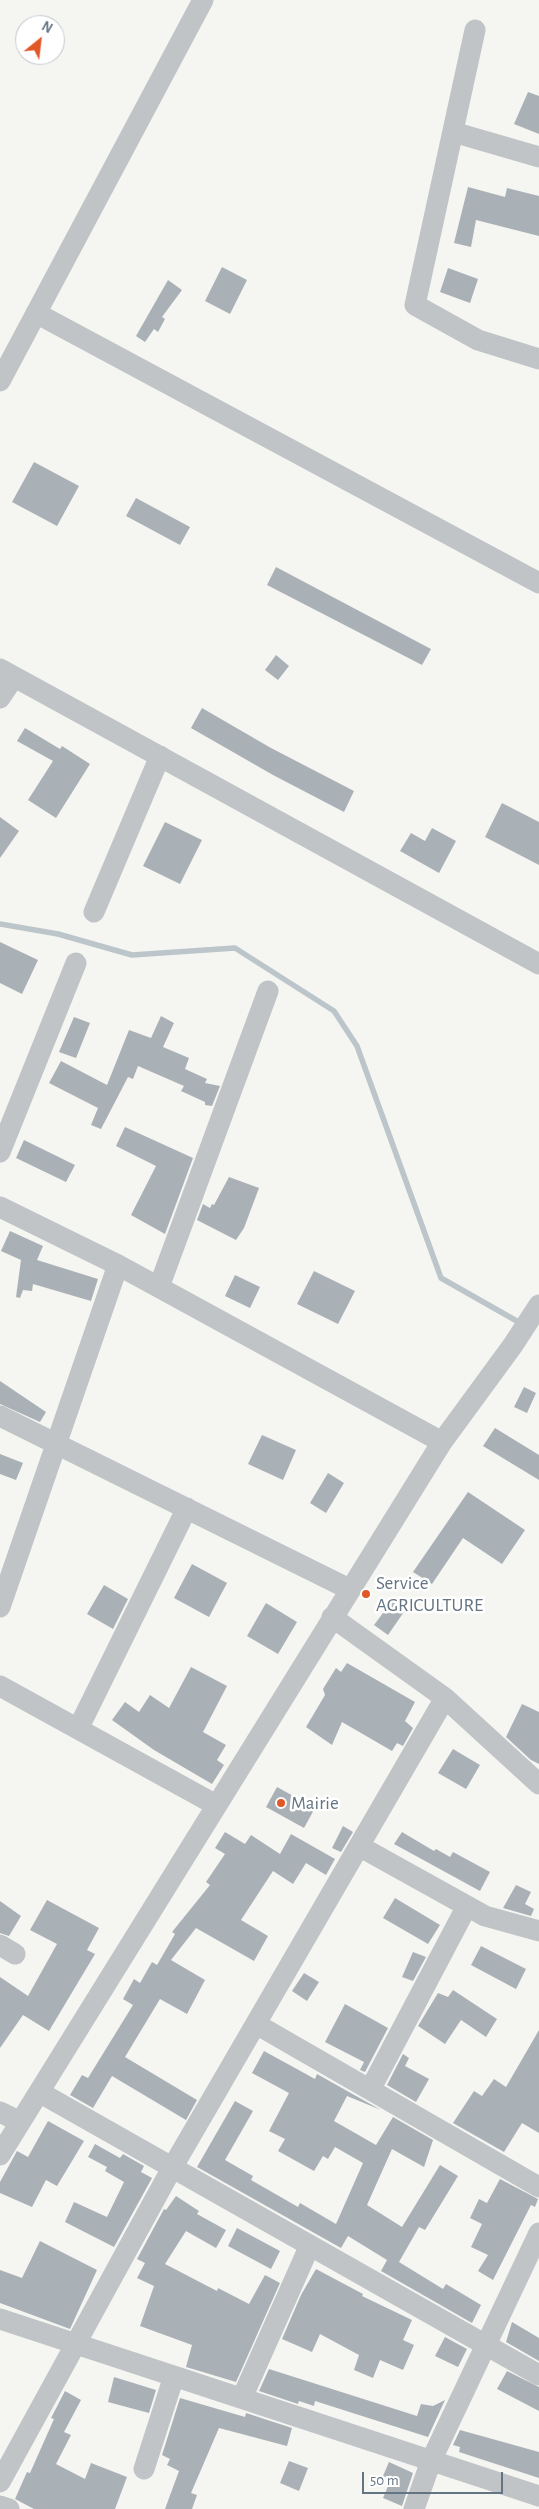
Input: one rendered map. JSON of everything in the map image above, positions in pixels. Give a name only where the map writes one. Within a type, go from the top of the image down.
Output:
[{"type":"street","points":[[2,375],[203,0]]},
{"type":"street","points":[[475,30],[415,305],[478,340],[539,360]]},
{"type":"street","points":[[453,132],[539,157]]},
{"type":"street","points":[[36,313],[539,583]]},
{"type":"street","points":[[0,698],[7,673],[539,964]]},
{"type":"street","points":[[94,912],[160,756]]},
{"type":"street","points":[[0,1152],[76,963]]},
{"type":"street","points":[[159,1287],[268,992]]},
{"type":"street","points":[[0,1208],[118,1265],[442,1442]]},
{"type":"street","points":[[0,1607],[118,1265]]},
{"type":"street","points":[[0,2155],[442,1442],[513,1345],[539,1305]]},
{"type":"street","points":[[0,1416],[350,1589]]},
{"type":"street","points":[[78,1728],[187,1508]]},
{"type":"street","points":[[332,1617],[446,1698],[539,1784]]},
{"type":"street","points":[[0,1686],[216,1805]]},
{"type":"street","points":[[0,2482],[172,2168],[446,1698]]},
{"type":"street","points":[[360,1846],[485,1916],[539,1931]]},
{"type":"street","points":[[371,2088],[467,1906]]},
{"type":"street","points":[[256,2024],[371,2088],[539,2186]]},
{"type":"street","points":[[39,2092],[539,2374]]},
{"type":"street","points":[[0,2112],[20,2122]]},
{"type":"street","points":[[414,2509],[431,2461],[484,2344],[539,2233]]},
{"type":"street","points":[[242,2398],[310,2245]]},
{"type":"street","points":[[0,2319],[539,2496]]},
{"type":"street","points":[[144,2469],[174,2376]]},
{"type":"street","points":[[0,2506],[9,2509]]},
{"type":"building","points":[[528,92],[539,96],[539,134],[514,124]]},
{"type":"building","points":[[468,187],[505,197],[507,188],[539,196],[539,236],[476,220],[471,247],[454,243]]},
{"type":"building","points":[[222,267],[247,280],[230,314],[205,301]]},
{"type":"building","points":[[448,268],[478,279],[470,303],[440,292]]},
{"type":"building","points":[[168,280],[182,290],[162,317],[165,319],[158,332],[154,329],[145,342],[136,336]]},
{"type":"building","points":[[34,462],[79,486],[57,526],[12,502]]},
{"type":"building","points":[[136,498],[190,527],[180,545],[126,516]]},
{"type":"building","points":[[276,567],[431,649],[422,665],[267,585]]},
{"type":"building","points":[[276,655],[289,666],[278,680],[265,670]]},
{"type":"building","points":[[202,708],[271,748],[354,791],[344,812],[273,775],[191,728]]},
{"type":"building","points":[[25,728],[60,749],[62,746],[90,764],[56,818],[28,800],[53,761],[17,741]]},
{"type":"building","points":[[502,803],[539,822],[539,865],[485,837]]},
{"type":"building","points":[[0,817],[19,831],[0,858]]},
{"type":"building","points":[[165,822],[202,840],[180,884],[143,866]]},
{"type":"building","points":[[432,828],[456,841],[439,873],[400,851],[411,833],[425,841]]},
{"type":"building","points":[[0,942],[38,960],[22,994],[0,983]]},
{"type":"building","points":[[161,1016],[174,1023],[163,1047],[189,1058],[185,1069],[207,1079],[205,1083],[220,1086],[212,1106],[205,1105],[205,1102],[181,1091],[184,1086],[138,1066],[133,1079],[128,1077],[101,1129],[91,1125],[98,1108],[49,1083],[61,1061],[107,1085],[129,1030],[151,1038]]},
{"type":"building","points":[[74,1017],[90,1023],[76,1058],[59,1052]]},
{"type":"building","points":[[125,1127],[193,1158],[165,1234],[131,1215],[156,1166],[116,1146]]},
{"type":"building","points":[[24,1140],[75,1165],[66,1182],[16,1158]]},
{"type":"building","points":[[229,1177],[259,1188],[244,1228],[236,1240],[197,1220],[203,1204],[210,1208],[212,1204],[214,1205]]},
{"type":"building","points":[[10,1231],[43,1246],[37,1260],[98,1279],[91,1301],[33,1284],[32,1291],[23,1290],[20,1298],[16,1297],[21,1260],[1,1251]]},
{"type":"building","points":[[314,1271],[355,1291],[338,1324],[297,1304]]},
{"type":"building","points":[[235,1275],[260,1287],[250,1308],[225,1296]]},
{"type":"building","points":[[0,1381],[46,1412],[40,1422],[0,1404]]},
{"type":"building","points":[[524,1387],[536,1393],[527,1413],[514,1407]]},
{"type":"building","points":[[495,1428],[539,1455],[539,1480],[483,1446]]},
{"type":"building","points":[[262,1435],[296,1450],[283,1480],[248,1464]]},
{"type":"building","points":[[0,1454],[23,1463],[16,1480],[0,1474]]},
{"type":"building","points":[[328,1473],[344,1483],[326,1513],[310,1503]]},
{"type":"building","points":[[468,1492],[525,1530],[502,1564],[463,1538],[432,1584],[413,1572]]},
{"type":"building","points":[[192,1564],[227,1583],[209,1617],[174,1598]]},
{"type":"building","points":[[104,1585],[128,1599],[113,1629],[87,1614]]},
{"type":"building","points":[[395,1597],[408,1606],[388,1635],[374,1625]]},
{"type":"building","points":[[266,1603],[297,1622],[278,1654],[247,1636]]},
{"type":"building","points":[[347,1663],[415,1702],[405,1721],[413,1728],[403,1746],[397,1743],[392,1751],[342,1722],[332,1745],[306,1727],[325,1695],[323,1689],[336,1668],[341,1672]]},
{"type":"building","points":[[191,1667],[227,1686],[203,1732],[226,1745],[217,1760],[224,1765],[212,1784],[154,1750],[112,1720],[125,1702],[139,1712],[150,1695],[169,1708]]},
{"type":"building","points":[[522,1704],[539,1712],[539,1764],[531,1760],[506,1737]]},
{"type":"building","points":[[453,1749],[480,1765],[466,1789],[438,1773]]},
{"type":"building","points":[[277,1787],[315,1808],[304,1828],[266,1807]]},
{"type":"building","points":[[343,1826],[353,1832],[341,1852],[332,1848]]},
{"type":"building","points":[[225,1832],[245,1844],[251,1835],[280,1854],[291,1834],[335,1859],[326,1875],[306,1863],[293,1884],[273,1871],[241,1920],[268,1936],[254,1961],[196,1928],[171,1960],[205,1980],[187,2014],[160,1999],[125,2057],[197,2100],[186,2120],[112,2076],[93,2108],[70,2095],[82,2075],[88,2078],[133,2005],[123,1999],[134,1979],[140,1983],[152,1962],[157,1965],[175,1934],[172,1932],[210,1885],[206,1882],[225,1854],[215,1848]]},
{"type":"building","points":[[402,1832],[434,1851],[436,1849],[450,1857],[453,1852],[490,1872],[480,1891],[394,1844]]},
{"type":"building","points":[[516,1885],[531,1892],[525,1904],[534,1909],[531,1916],[503,1908]]},
{"type":"building","points":[[395,1898],[440,1925],[428,1944],[383,1918]]},
{"type":"building","points":[[47,1900],[99,1928],[87,1950],[95,1954],[49,2031],[23,2015],[0,2048],[0,1977],[28,1996],[57,1944],[30,1930]]},
{"type":"building","points":[[0,1901],[21,1916],[9,1936],[0,1933]]},
{"type":"building","points":[[481,1946],[526,1969],[516,1989],[471,1965]]},
{"type":"building","points":[[413,1952],[426,1957],[413,1981],[402,1977]]},
{"type":"building","points":[[304,1973],[319,1982],[307,2001],[292,1991]]},
{"type":"building","points":[[453,1990],[497,2019],[486,2037],[461,2020],[445,2044],[418,2026],[438,1993],[448,1997]]},
{"type":"building","points":[[345,2004],[388,2028],[365,2072],[360,2070],[364,2062],[325,2042]]},
{"type":"building","points":[[539,2030],[539,2133],[522,2123],[504,2152],[453,2123],[474,2091],[482,2096],[494,2079],[506,2087]]},
{"type":"building","points":[[264,2051],[315,2079],[317,2074],[381,2110],[347,2096],[334,2121],[376,2145],[393,2117],[433,2140],[424,2167],[392,2149],[367,2205],[402,2227],[440,2165],[458,2176],[425,2230],[419,2227],[399,2262],[443,2289],[446,2284],[481,2305],[472,2323],[381,2271],[387,2260],[348,2236],[341,2248],[197,2167],[235,2101],[253,2111],[225,2160],[253,2176],[251,2180],[298,2207],[300,2203],[336,2224],[363,2163],[335,2147],[328,2159],[323,2156],[314,2171],[278,2151],[285,2139],[269,2131],[289,2093],[252,2073]]},
{"type":"building","points":[[403,2054],[409,2058],[405,2066],[429,2079],[416,2102],[387,2085]]},
{"type":"building","points":[[48,2121],[84,2141],[57,2186],[46,2180],[32,2207],[0,2193],[0,2182],[17,2151],[28,2157]]},
{"type":"building","points":[[95,2144],[120,2158],[123,2154],[144,2166],[141,2172],[152,2178],[114,2247],[65,2222],[74,2202],[107,2217],[124,2182],[105,2171],[107,2167],[88,2157]]},
{"type":"building","points":[[500,2179],[538,2199],[535,2207],[531,2205],[493,2280],[478,2271],[488,2255],[471,2247],[482,2224],[470,2218],[479,2199],[487,2203]]},
{"type":"building","points":[[176,2196],[199,2211],[197,2214],[226,2230],[216,2248],[186,2231],[165,2264],[217,2291],[218,2288],[249,2304],[265,2275],[280,2283],[236,2382],[186,2367],[192,2345],[140,2326],[154,2286],[137,2278],[145,2263],[137,2259],[164,2209],[166,2210]]},
{"type":"building","points":[[237,2228],[280,2251],[271,2269],[228,2246]]},
{"type":"building","points":[[40,2241],[97,2270],[70,2329],[0,2303],[0,2270],[22,2278]]},
{"type":"building","points":[[316,2269],[363,2294],[362,2296],[412,2320],[403,2340],[414,2345],[403,2370],[380,2360],[373,2378],[354,2370],[359,2355],[320,2334],[312,2352],[282,2339],[301,2295]]},
{"type":"building","points":[[512,2322],[539,2338],[539,2361],[506,2342]]},
{"type":"building","points":[[445,2337],[467,2349],[458,2367],[435,2356]]},
{"type":"building","points":[[269,2369],[417,2416],[421,2404],[433,2406],[445,2400],[428,2437],[315,2401],[314,2406],[299,2401],[298,2404],[259,2391]]},
{"type":"building","points":[[507,2371],[539,2387],[539,2411],[497,2389]]},
{"type":"building","points":[[114,2377],[156,2390],[149,2413],[108,2402]]},
{"type":"building","points":[[65,2391],[81,2400],[64,2432],[71,2435],[56,2464],[85,2479],[91,2463],[127,2477],[115,2509],[34,2509],[15,2499],[27,2472],[30,2473],[54,2419],[51,2418]]},
{"type":"building","points":[[180,2398],[245,2417],[246,2413],[292,2428],[287,2446],[219,2428],[191,2493],[197,2495],[192,2509],[165,2509],[179,2471],[167,2465],[170,2459],[162,2455]]},
{"type":"building","points":[[460,2430],[539,2452],[539,2478],[459,2452],[460,2447],[453,2445]]},
{"type":"building","points":[[289,2461],[308,2468],[299,2491],[280,2483]]},
{"type":"building","points":[[389,2462],[413,2473],[402,2506],[383,2498],[391,2479],[383,2476]]},
{"type":"waterway","points":[[0,924],[58,934],[132,955],[235,948],[334,1011],[357,1046],[441,1278],[522,1324]]},
{"type":"place","name":"Service AGRICULTURE","points":[[366,1594]]},
{"type":"place","name":"Mairie","points":[[281,1803]]}]
